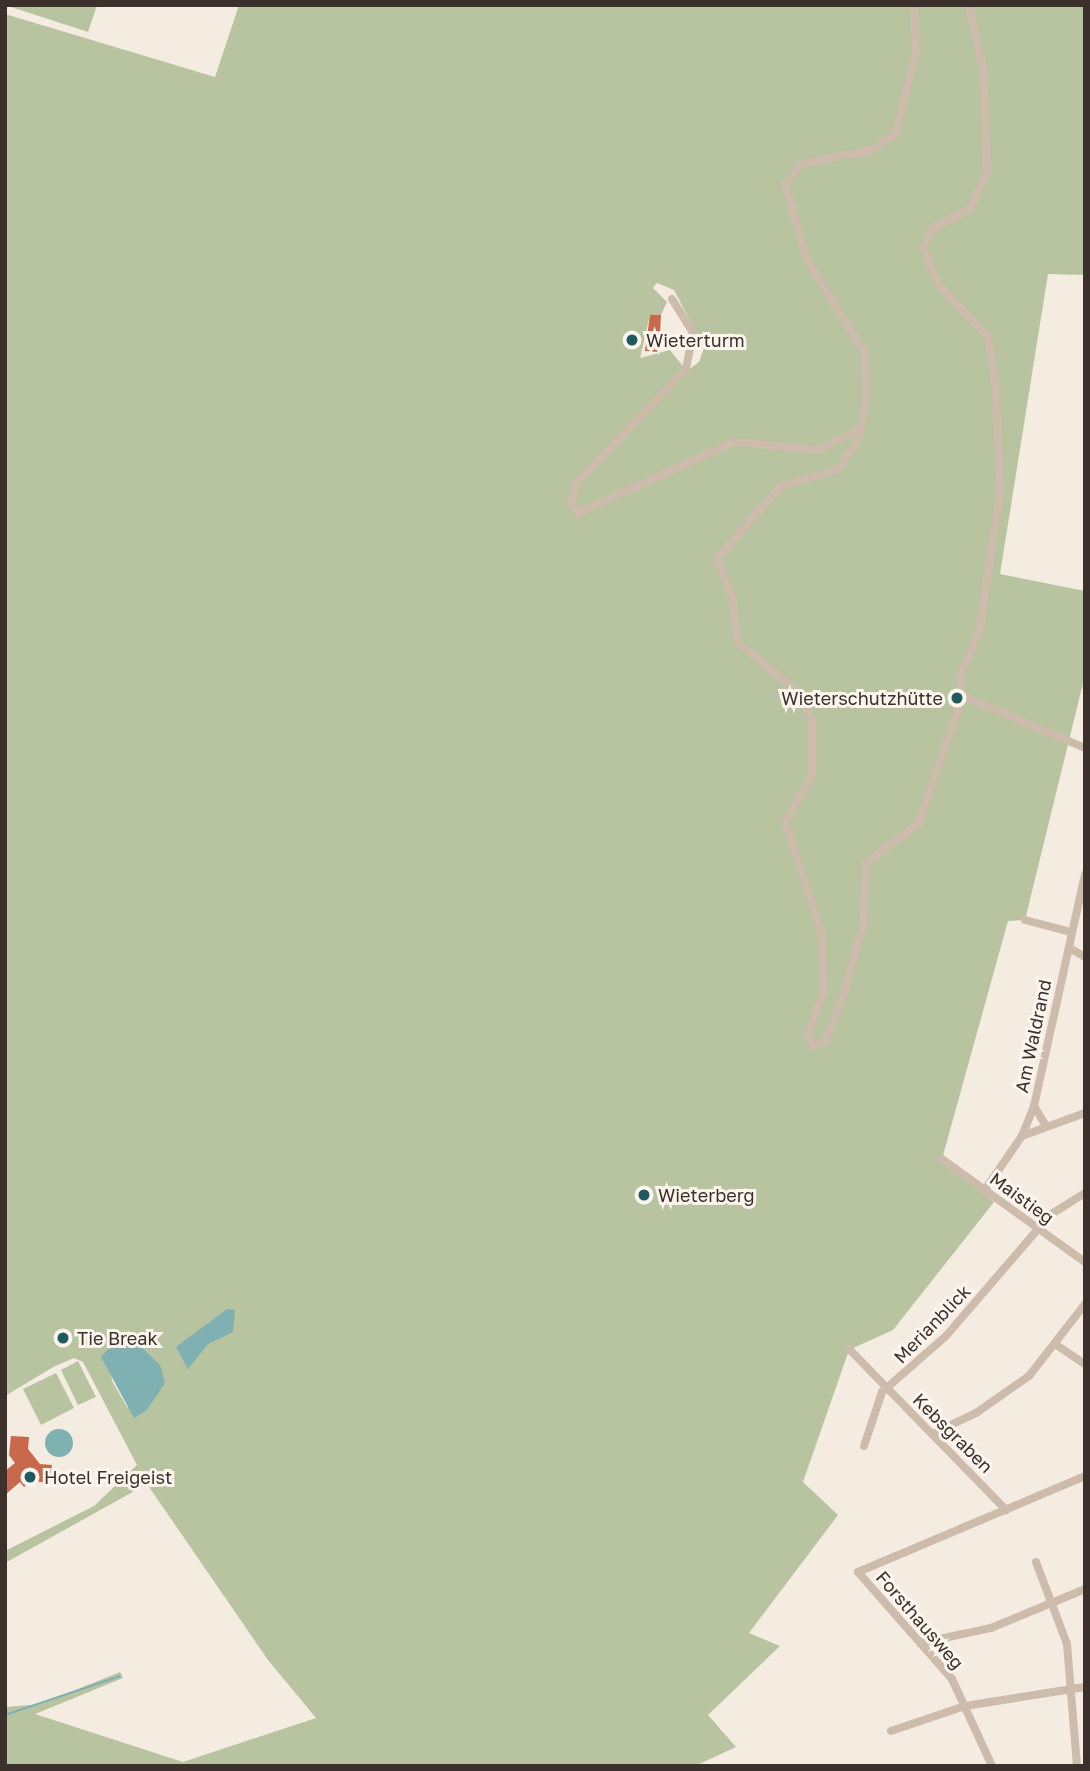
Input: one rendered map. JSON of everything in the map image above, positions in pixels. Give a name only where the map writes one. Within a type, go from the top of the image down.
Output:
[{"type":"street","points":[[914,5],[916,53],[895,134],[871,150],[801,164],[785,185],[808,262],[865,353],[867,384],[860,429],[844,465],[784,484],[717,559],[732,597],[738,643],[797,691],[812,719],[813,772],[785,821],[822,934],[823,994],[808,1033],[813,1047],[826,1040],[843,996],[863,925],[866,863],[918,824],[963,696],[960,674],[979,633],[1000,493],[996,387],[988,337],[937,283],[924,248],[932,228],[973,206],[988,167],[984,73],[969,5]]},
{"type":"street","points":[[671,299],[693,333],[686,369],[576,483],[571,499],[575,511],[588,512],[614,494],[734,442],[819,450],[860,429]]},
{"type":"street","points":[[963,696],[1085,748]]},
{"type":"street","name":"Am Waldrand","points":[[984,1191],[1022,1136],[1034,1106],[1085,875]]},
{"type":"street","points":[[1025,920],[1071,932]]},
{"type":"street","points":[[1069,948],[1085,957]]},
{"type":"street","points":[[1034,1106],[1045,1124]]},
{"type":"street","points":[[1022,1136],[1045,1124],[1085,1113]]},
{"type":"street","name":"Maistieg","points":[[942,1159],[1085,1262]]},
{"type":"street","name":"Merianblick","points":[[864,1446],[882,1392],[887,1391],[946,1336],[1059,1207],[1085,1193]]},
{"type":"street","points":[[932,1434],[1003,1396],[1030,1376],[1085,1304]]},
{"type":"street","points":[[1055,1344],[1085,1364]]},
{"type":"street","name":"Kebsgraben","points":[[849,1349],[887,1391],[1006,1510]]},
{"type":"street","points":[[1006,1510],[1085,1476]]},
{"type":"street","name":"Forsthausweg","points":[[992,1766],[952,1679],[858,1572],[1006,1510]]},
{"type":"street","points":[[1036,1562],[1054,1602],[1067,1644],[1068,1694],[1077,1766]]},
{"type":"street","points":[[920,1643],[991,1628],[1085,1589]]},
{"type":"street","points":[[891,1731],[965,1706],[1068,1694],[1085,1687]]},
{"type":"green space","points":[[5,5],[97,5],[88,32]]},
{"type":"green space","points":[[239,5],[1085,5],[1085,275],[1048,274],[1000,574],[1085,591],[1085,675],[1025,920],[1008,921],[942,1159],[994,1202],[893,1330],[849,1350],[803,1482],[838,1515],[749,1633],[780,1646],[708,1715],[736,1747],[695,1766],[5,1766],[5,1707],[41,1704],[120,1672],[123,1678],[35,1714],[183,1762],[316,1718],[268,1660],[147,1484],[5,1563],[5,1551],[94,1506],[137,1465],[83,1362],[74,1358],[55,1366],[5,1396],[5,14],[215,77]],"holes":[[[657,283],[674,290],[704,348],[699,362],[687,371],[670,350],[640,358],[650,315],[661,315],[667,302],[653,288]],[[136,1342],[152,1401],[147,1410],[127,1407],[112,1381],[108,1349]]]},
{"type":"green space","points":[[78,1361],[96,1397],[78,1405],[61,1370]]},
{"type":"green space","points":[[56,1373],[74,1408],[41,1425],[23,1389]]},
{"type":"water","points":[[227,1309],[235,1310],[233,1332],[208,1344],[188,1369],[176,1347]]},
{"type":"water","points":[[136,1342],[160,1365],[165,1383],[147,1410],[134,1418],[101,1357],[108,1349]]},
{"type":"water","points":[[59,1429],[69,1433],[73,1443],[69,1453],[59,1457],[49,1453],[45,1443],[49,1433]]},
{"type":"building","points":[[650,315],[661,315],[659,352],[645,351]]},
{"type":"building","name":"Hotel Freigeist","points":[[11,1436],[29,1437],[28,1449],[40,1464],[52,1465],[50,1483],[31,1481],[24,1487],[20,1482],[5,1495],[5,1471],[15,1463],[9,1455]]},
{"type":"waterway","points":[[5,1715],[120,1676]]},
{"type":"place","name":"Wieterturm","points":[[632,340]]},
{"type":"place","name":"Wieterschutzhütte","points":[[957,698]]},
{"type":"place","name":"Wieterberg","points":[[644,1195]]},
{"type":"place","name":"Tie Break","points":[[63,1338]]},
{"type":"place","name":"Hotel Freigeist","points":[[30,1477]]}]
